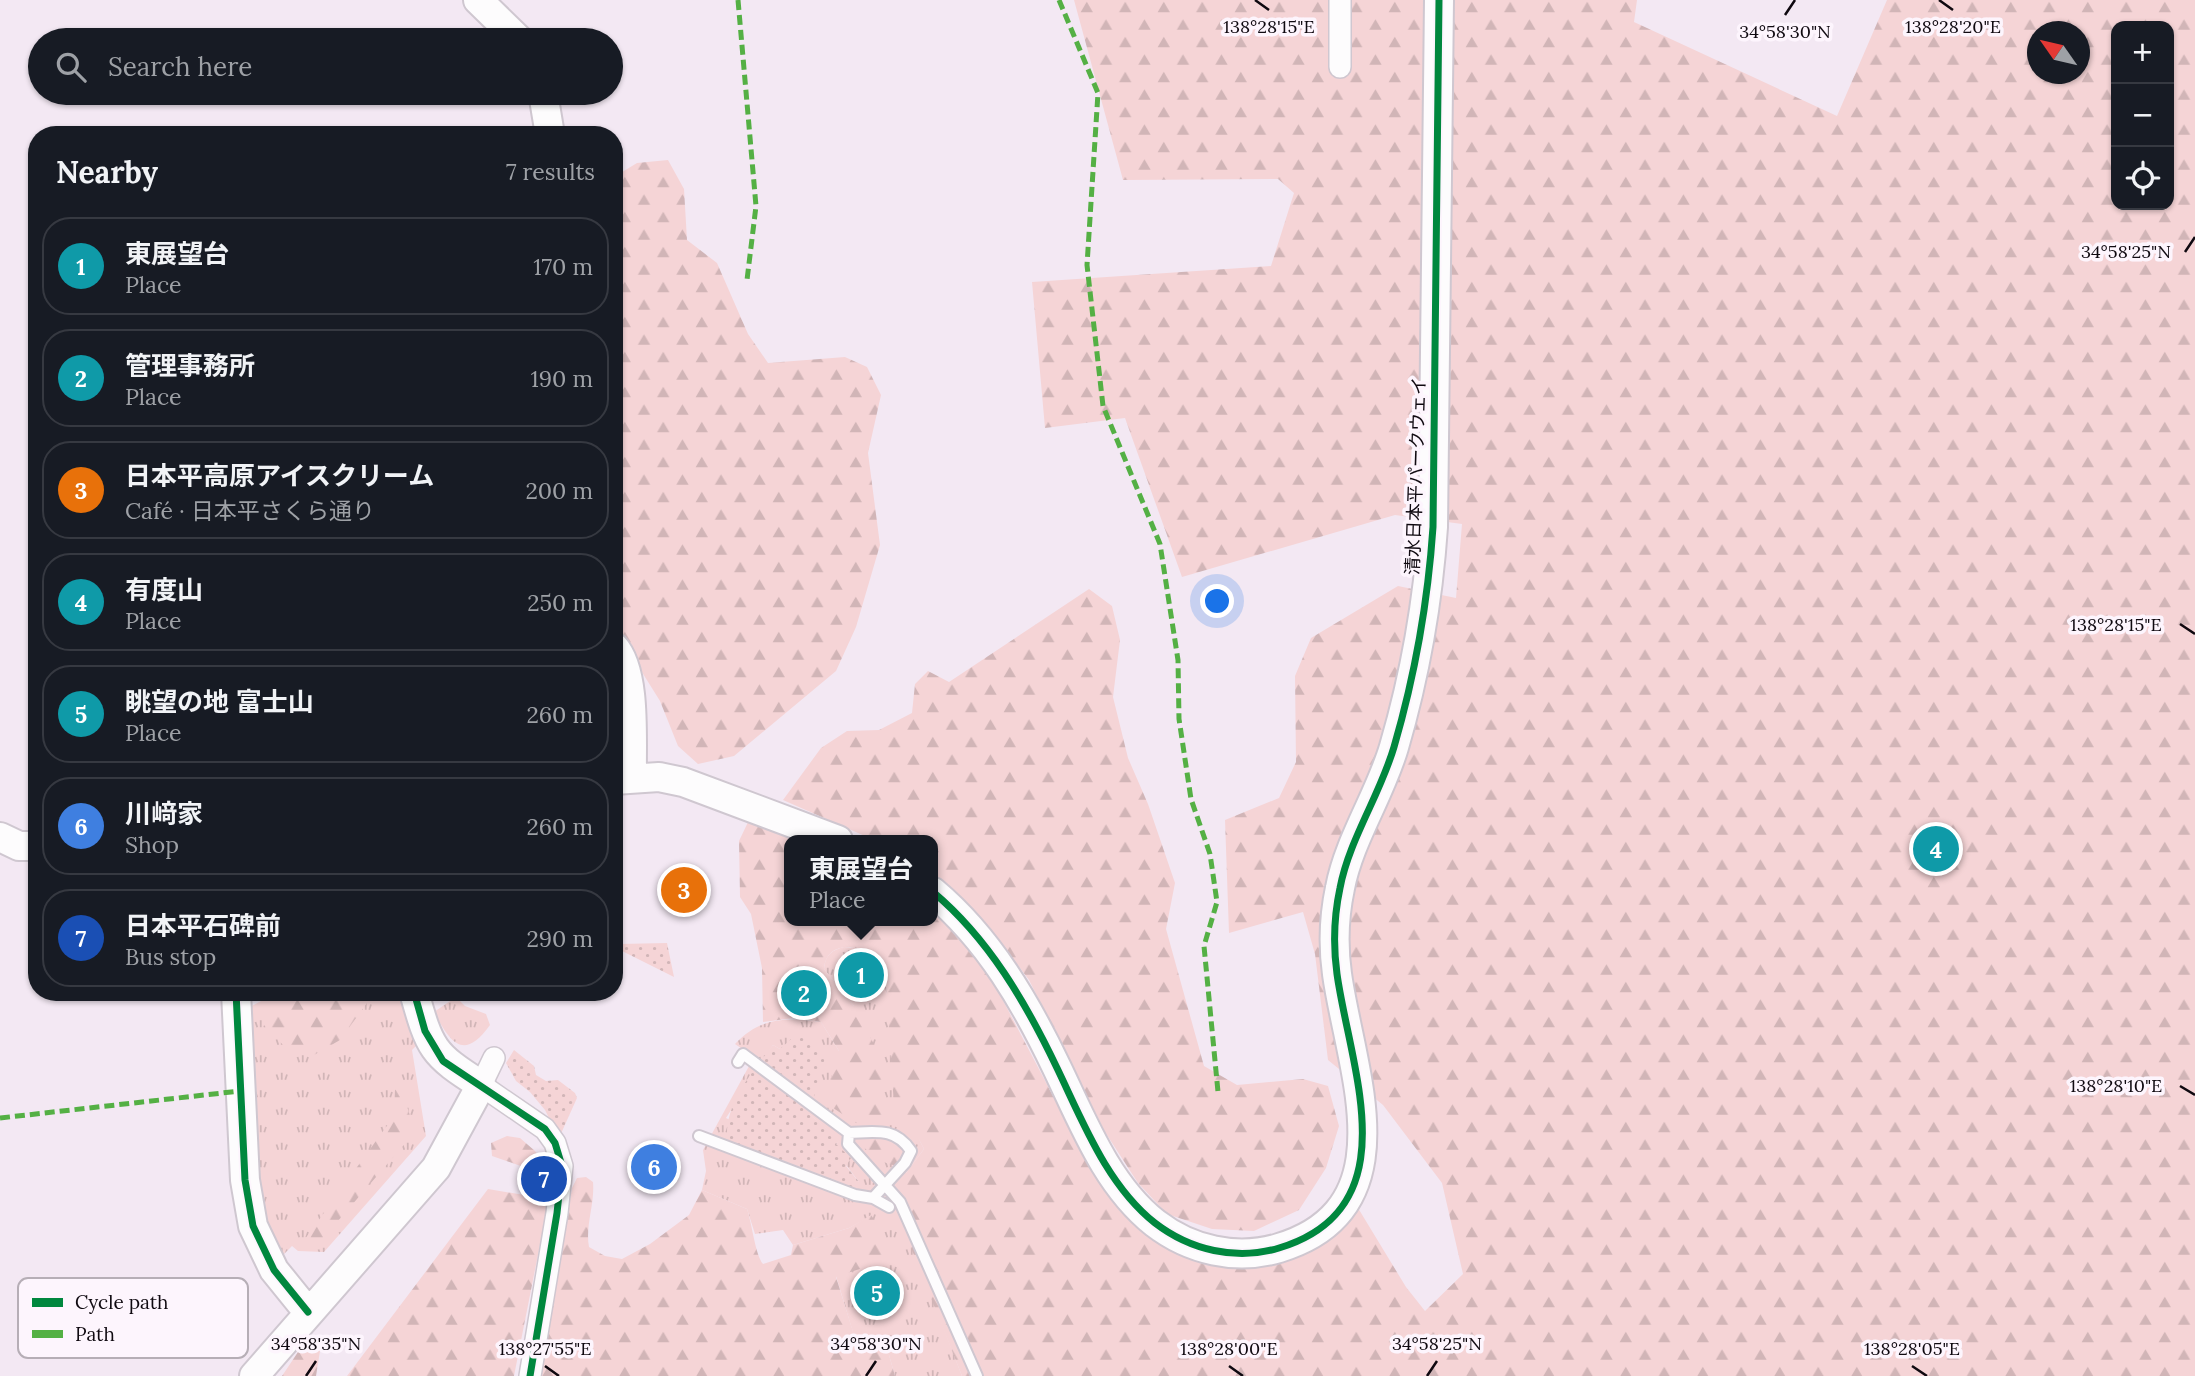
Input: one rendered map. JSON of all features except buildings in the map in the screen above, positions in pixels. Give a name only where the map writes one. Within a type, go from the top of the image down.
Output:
[{"type":"street","points":[[478,0],[507,28]]},
{"type":"street","points":[[1339,67],[1340,0]]},
{"type":"street","name":"清水日本平パークウェイ","points":[[938,897],[979,939],[1020,996],[1088,1132],[1114,1175],[1154,1222],[1192,1245],[1210,1250],[1266,1252],[1308,1236],[1331,1219],[1356,1179],[1364,1126],[1361,1090],[1337,974],[1336,908],[1340,883],[1394,748],[1422,630],[1430,580],[1433,527],[1439,0]]},
{"type":"street","points":[[544,105],[548,126]]},
{"type":"street","points":[[623,662],[628,676],[623,779],[659,777],[683,782],[825,835]]},
{"type":"street","points":[[0,837],[19,846],[28,846]]},
{"type":"street","points":[[236,1001],[245,1180],[253,1226],[274,1270],[308,1312]]},
{"type":"street","points":[[417,1001],[425,1031],[443,1061],[545,1129],[555,1143],[562,1166],[557,1213],[530,1376]]},
{"type":"street","points":[[254,1376],[436,1168],[494,1058]]},
{"type":"lane","points":[[738,1062],[743,1054],[849,1133],[890,1131],[903,1139],[911,1151],[905,1163],[873,1198]]},
{"type":"lane","points":[[849,1133],[849,1144],[900,1202],[977,1376]]},
{"type":"lane","points":[[699,1136],[855,1195],[873,1198],[890,1207]]},
{"type":"green space","points":[[1074,0],[1637,0],[1634,22],[1837,116],[1887,0],[2195,0],[2195,1376],[962,1376],[894,1205],[906,1173],[924,1149],[914,1130],[895,1121],[885,968],[871,954],[851,947],[833,951],[827,958],[824,969],[854,1006],[879,1054],[886,1119],[880,1125],[856,1123],[824,1102],[839,1051],[821,1022],[794,1018],[763,1022],[762,968],[751,914],[740,897],[739,841],[750,818],[793,835],[784,835],[784,926],[938,926],[938,914],[985,966],[1073,1134],[1119,1210],[1176,1254],[1217,1259],[1358,1208],[1406,1287],[1425,1311],[1463,1274],[1442,1183],[1383,1105],[1328,1060],[1315,954],[1303,912],[1229,933],[1225,820],[1279,798],[1296,762],[1295,676],[1311,638],[1398,586],[1456,598],[1462,524],[1395,515],[1182,577],[1125,418],[1045,428],[1032,282],[1271,266],[1294,193],[1278,179],[1123,180]]},
{"type":"green space","points":[[668,160],[684,189],[687,240],[717,263],[748,334],[768,363],[845,357],[867,367],[881,395],[868,453],[880,545],[856,627],[836,671],[734,756],[698,764],[678,746],[660,701],[640,669],[632,645],[623,636],[623,172],[637,163]]},
{"type":"green space","points":[[1089,589],[1112,606],[1120,640],[1113,697],[1128,758],[1148,804],[1175,883],[1166,929],[1204,1066],[1237,1085],[1303,1079],[1328,1086],[1339,1126],[1326,1168],[1299,1210],[1254,1231],[1212,1229],[1167,1214],[1138,1183],[1105,1132],[1029,980],[992,931],[938,879],[938,835],[863,835],[783,800],[821,748],[847,731],[879,730],[912,713],[915,684],[928,671],[949,682]]},
{"type":"green space","points":[[667,943],[674,977],[623,952],[623,944]]},
{"type":"green space","points":[[844,947],[873,953],[885,969],[901,1077],[910,1114],[924,1149],[906,1173],[930,1293],[962,1376],[895,1376],[889,1355],[855,1339],[836,1276],[871,1216],[849,1228],[793,1245],[783,1230],[755,1234],[747,1209],[702,1190],[706,1171],[703,1150],[754,1057],[735,1044],[754,1028],[764,1024],[797,1020],[821,1022],[839,1051],[854,1006],[824,969],[828,957]],"holes":[[[773,1045],[780,1049],[809,1114],[840,1140],[836,1144],[846,1165],[859,1182],[726,1118]]]},
{"type":"green space","points":[[261,1001],[402,1001],[416,1046],[412,1050],[426,1136],[324,1252],[298,1251],[292,1246],[280,1258],[263,1223],[255,1174],[248,1008]]},
{"type":"green space","points":[[268,1001],[368,1001],[340,1040],[314,1055],[284,1046],[263,1024]]},
{"type":"green space","points":[[450,1001],[460,1001],[465,1006],[486,1014],[490,1025],[473,1043],[459,1044],[446,1033],[434,1012]]},
{"type":"green space","points":[[798,1033],[826,1055],[809,1114],[841,1140],[836,1144],[851,1158],[846,1166],[859,1182],[854,1188],[739,1149],[727,1136],[731,1111],[749,1076],[773,1045],[780,1049]]},
{"type":"green space","points":[[514,1050],[534,1066],[536,1075],[546,1081],[558,1080],[575,1093],[577,1098],[559,1138],[545,1110],[530,1092],[516,1081],[506,1063]]},
{"type":"green space","points":[[401,1087],[415,1132],[318,1244],[309,1247],[305,1239],[394,1116],[395,1090]]},
{"type":"green space","points":[[507,1136],[520,1138],[535,1151],[546,1166],[549,1199],[514,1376],[347,1376],[488,1189],[530,1196],[535,1171],[492,1156],[491,1143]]},
{"type":"green space","points":[[858,1136],[887,1139],[899,1145],[900,1159],[894,1165],[884,1162],[855,1139]]},
{"type":"green space","points":[[586,1177],[593,1182],[589,1247],[605,1256],[622,1259],[650,1244],[689,1215],[702,1190],[747,1209],[763,1264],[791,1255],[793,1245],[849,1228],[871,1215],[884,1234],[883,1261],[836,1277],[855,1338],[874,1336],[889,1355],[895,1376],[540,1376],[572,1188],[577,1178]]},
{"type":"green space","points":[[304,1343],[320,1351],[316,1376],[282,1376]]},
{"type":"marked path","points":[[738,0],[756,206],[747,280]]},
{"type":"marked path","points":[[1059,0],[1098,93],[1087,265],[1103,406],[1160,544],[1178,660],[1179,719],[1191,799],[1210,854],[1217,902],[1204,946],[1218,1092]]},
{"type":"marked path","points":[[0,1118],[240,1091]]},
{"type":"cycle path","points":[[938,896],[972,930],[1004,973],[1032,1020],[1098,1152],[1123,1190],[1155,1223],[1183,1240],[1214,1251],[1263,1252],[1279,1248],[1320,1229],[1346,1202],[1359,1169],[1362,1131],[1359,1091],[1337,974],[1336,909],[1350,852],[1388,765],[1402,720],[1420,638],[1433,527],[1439,0]]},
{"type":"cycle path","points":[[236,1001],[245,1180],[253,1226],[274,1270],[308,1312]]},
{"type":"cycle path","points":[[417,1001],[425,1031],[443,1061],[545,1129],[555,1143],[562,1166],[557,1213],[530,1376]]},
{"type":"place","name":"有度山","points":[[1936,849]]},
{"type":"place","name":"日本平高原アイスクリーム","points":[[684,890]]},
{"type":"place","name":"東展望台","points":[[861,975]]},
{"type":"place","name":"管理事務所","points":[[804,993]]},
{"type":"place","name":"川﨑家","points":[[654,1167]]},
{"type":"place","name":"日本平石碑前","points":[[544,1179]]},
{"type":"place","name":"眺望の地 富士山","points":[[877,1293]]}]
